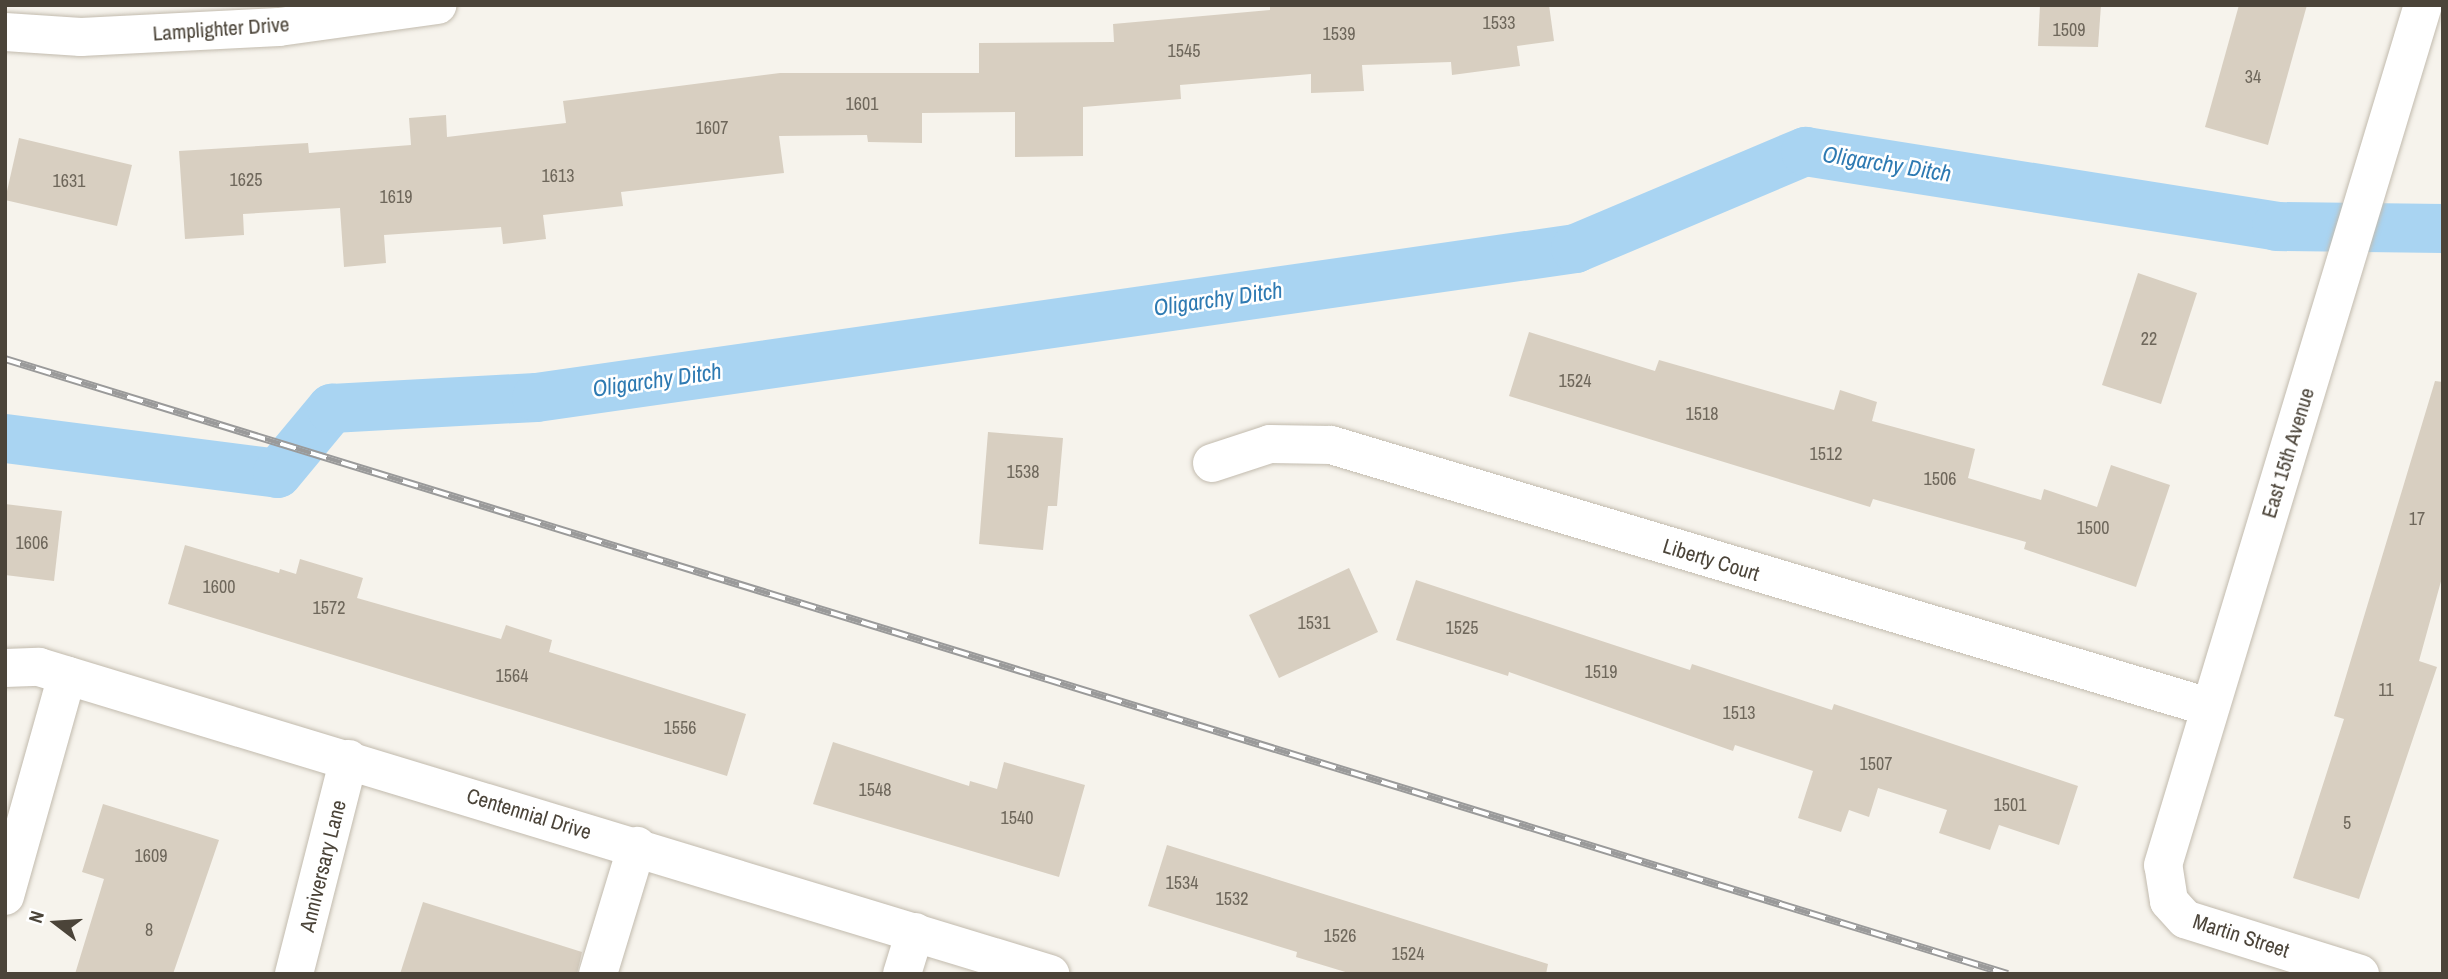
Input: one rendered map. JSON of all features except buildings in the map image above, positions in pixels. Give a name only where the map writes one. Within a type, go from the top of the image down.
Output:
[{"type":"street","name":"Lamplighter Drive","points":[[5,32],[81,37],[278,16],[437,5]]},
{"type":"street","name":"East 15th Avenue","points":[[2169,901],[2163,865],[2209,707],[2367,201],[2423,5]]},
{"type":"street","name":"Liberty Court","points":[[1212,463],[1270,444],[1331,445],[2209,707]]},
{"type":"street","name":"Centennial Drive","points":[[5,668],[39,667],[349,758],[1050,974]]},
{"type":"street","points":[[5,896],[67,676]]},
{"type":"street","name":"Anniversary Lane","points":[[294,974],[349,758]]},
{"type":"street","points":[[598,974],[637,846]]},
{"type":"street","name":"Martin Street","points":[[2169,901],[2185,919],[2360,974]]},
{"type":"street","points":[[902,974],[915,932]]},
{"type":"waterway","name":"Oligarchy Ditch","points":[[5,438],[277,473],[331,408],[536,397],[1575,248],[1805,151],[2276,226],[2443,228]]},
{"type":"railway","points":[[5,359],[2008,974]]}]
